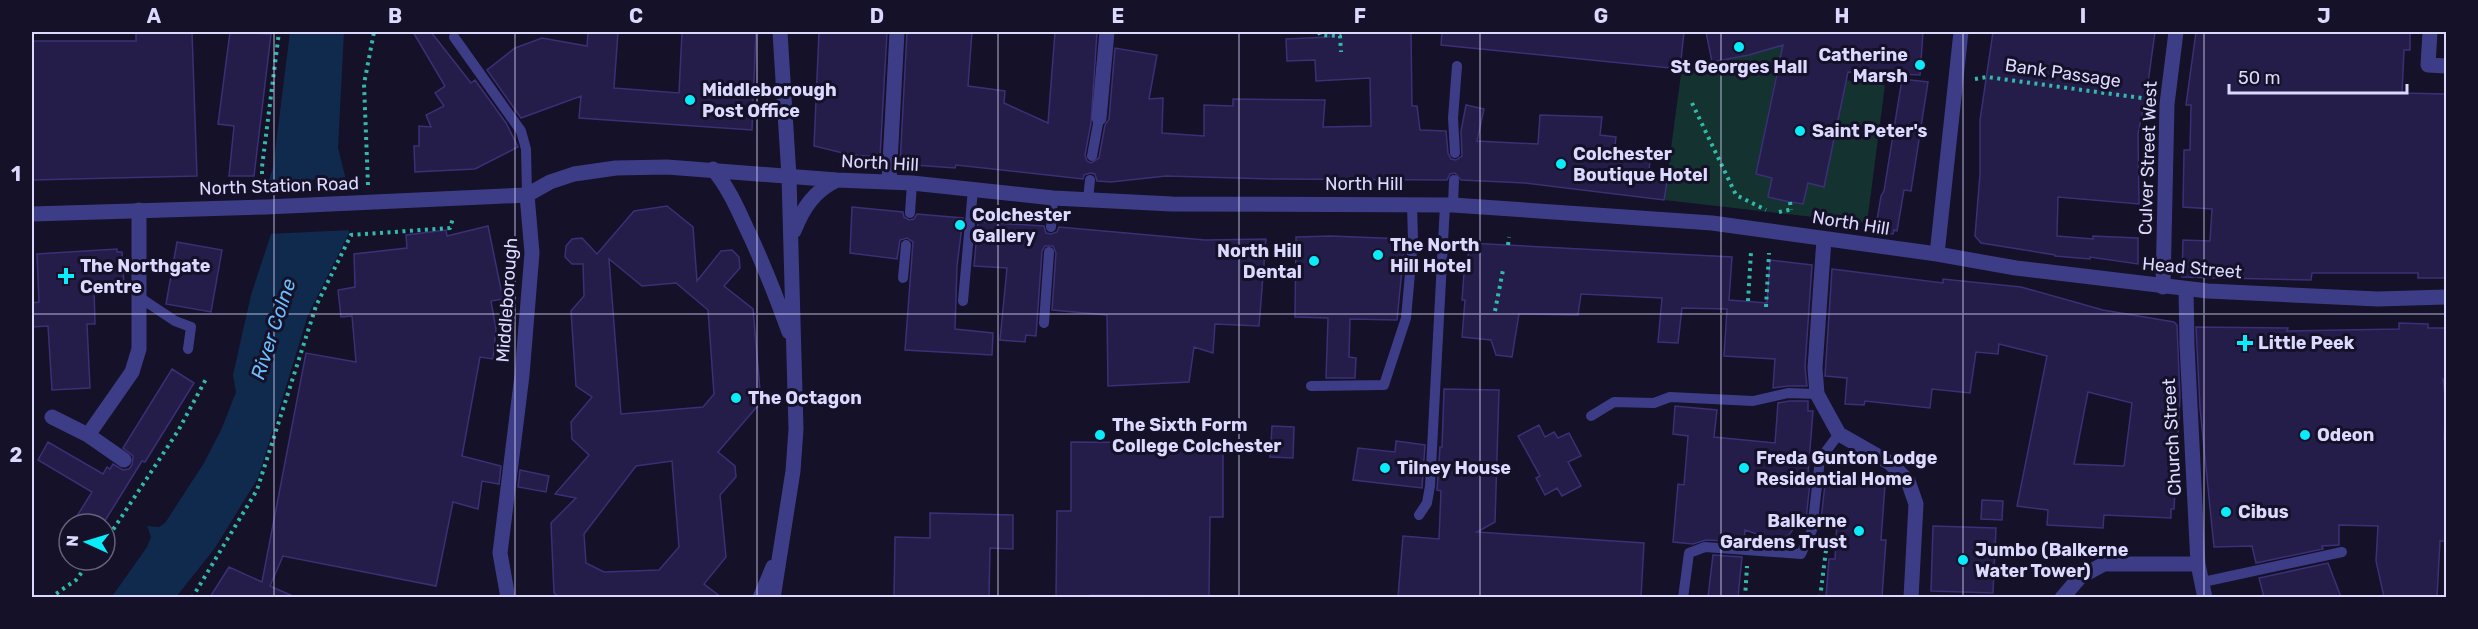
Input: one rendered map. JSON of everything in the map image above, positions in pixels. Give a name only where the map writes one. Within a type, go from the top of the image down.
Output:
[{"type":"street","points":[[773,597],[793,471],[796,429],[792,237],[780,32]]},
{"type":"street","points":[[889,182],[897,32]]},
{"type":"street","points":[[1099,118],[1107,32]]},
{"type":"street","points":[[1937,254],[1961,32]]},
{"type":"street","name":"Culver Street West","points":[[2163,287],[2167,104],[2176,32]]},
{"type":"street","points":[[2430,32],[2428,65],[2446,66]]},
{"type":"street","points":[[527,195],[550,182],[574,174],[616,168],[667,166],[789,177]]},
{"type":"street","points":[[713,170],[723,182],[752,239],[794,343]]},
{"type":"street","name":"North Hill","points":[[789,177],[912,183],[1053,198],[1172,204],[1449,205],[1712,223],[1937,254]]},
{"type":"street","points":[[792,237],[807,203],[826,186],[837,180]]},
{"type":"street","name":"North Station Road","points":[[32,214],[350,204],[527,195]]},
{"type":"street","name":"Middleborough","points":[[508,597],[500,553],[522,375],[532,253],[527,195]]},
{"type":"street","points":[[88,435],[132,372],[139,349],[139,210]]},
{"type":"street","points":[[1824,238],[1815,368],[1817,394],[1839,434],[1890,463],[1908,481],[1916,504],[1911,597]]},
{"type":"street","name":"Head Street","points":[[1937,254],[2016,268],[2186,289],[2319,297],[2446,297]]},
{"type":"street","name":"Church Street","points":[[2186,289],[2198,564],[2204,590]]},
{"type":"street","points":[[52,417],[88,435],[124,460]]},
{"type":"street","points":[[760,597],[783,543]]},
{"type":"street","points":[[2062,597],[2080,577],[2104,564],[2198,564]]},
{"type":"lane","points":[[454,37],[521,131],[526,149],[527,195]]},
{"type":"lane","points":[[1455,153],[1453,118],[1457,66]]},
{"type":"lane","points":[[1092,156],[1099,118]]},
{"type":"lane","points":[[1088,199],[1090,180]]},
{"type":"lane","points":[[1419,515],[1427,503],[1430,486],[1449,205],[1454,180]]},
{"type":"lane","points":[[910,213],[912,183]]},
{"type":"lane","points":[[963,301],[973,189]]},
{"type":"lane","points":[[1051,227],[1053,198]]},
{"type":"lane","points":[[1311,386],[1384,385],[1406,318],[1413,240],[1412,204]]},
{"type":"lane","points":[[903,278],[906,245]]},
{"type":"lane","points":[[1044,323],[1049,252]]},
{"type":"lane","points":[[139,297],[175,321],[191,327],[188,350]]},
{"type":"lane","points":[[1591,416],[1614,402],[1654,403],[1670,397],[1753,401],[1788,393],[1817,394]]},
{"type":"lane","points":[[1683,597],[1689,553],[1705,548],[1801,554],[1812,530],[1821,459],[1839,434]]},
{"type":"lane","name":"Church Street","points":[[2204,590],[2342,552]]},
{"type":"path","points":[[262,182],[279,32]]},
{"type":"path","points":[[367,180],[364,84],[374,32]]},
{"type":"path","points":[[1319,32],[1320,35],[1340,36],[1341,52]]},
{"type":"path","name":"Bank Passage","points":[[1955,83],[1987,76],[2144,98],[2167,104]]},
{"type":"path","points":[[1692,104],[1736,195],[1773,213],[1792,209]]},
{"type":"path","points":[[192,597],[257,490],[316,306],[351,235],[450,228],[453,219]]},
{"type":"path","points":[[1508,245],[1509,237]]},
{"type":"path","points":[[1748,302],[1750,252]]},
{"type":"path","points":[[1766,307],[1769,253]]},
{"type":"path","points":[[1495,311],[1503,270]]},
{"type":"path","points":[[117,524],[178,431],[206,379]]},
{"type":"path","points":[[1809,536],[1827,538],[1820,597]]},
{"type":"path","points":[[1745,597],[1749,550]]},
{"type":"path","points":[[50,597],[76,580],[82,572]]},
{"type":"green space","points":[[1778,32],[1819,44],[1845,80],[1885,85],[1867,223],[1664,200],[1682,67],[1764,51],[1773,44]],"holes":[[[1776,74],[1845,87],[1824,187],[1808,183],[1803,204],[1768,197],[1772,178],[1756,174]]]},
{"type":"water","name":"River Colne","points":[[290,32],[344,32],[338,148],[345,176],[349,233],[308,315],[258,478],[215,548],[176,597],[111,598],[147,547],[151,537],[147,526],[159,527],[165,523],[204,463],[222,428],[236,392],[233,375],[251,295],[271,234],[269,180],[273,168]]},
{"type":"pier","points":[[348,178],[351,230],[268,234],[266,182]]},
{"type":"building","points":[[136,32],[192,32],[197,176],[32,180],[33,41],[136,41]]},
{"type":"building","points":[[230,32],[271,34],[254,176],[229,176],[234,126],[218,124]]},
{"type":"building","points":[[413,32],[431,32],[471,83],[475,80],[506,123],[518,147],[475,169],[415,172],[414,146],[419,146],[419,126],[431,127],[426,115],[444,106],[435,93],[445,86]]},
{"type":"building","points":[[588,32],[618,32],[614,88],[679,93],[682,32],[756,32],[752,130],[579,118],[581,96],[521,118],[487,70],[515,48],[542,38],[587,46]]},
{"type":"building","points":[[819,32],[887,32],[880,157],[851,155],[814,146]]},
{"type":"building","points":[[907,32],[972,32],[968,86],[1005,91],[1004,103],[1048,123],[1055,32],[1097,32],[1091,123],[1085,155],[1087,161],[1091,163],[1099,158],[1105,125],[1109,119],[1115,48],[1157,55],[1149,99],[1163,98],[1162,133],[1204,136],[1204,105],[1233,106],[1233,99],[1325,100],[1323,127],[1371,126],[1370,78],[1316,81],[1315,60],[1287,61],[1286,39],[1329,37],[1330,32],[1411,32],[1412,106],[1417,106],[1420,130],[1446,131],[1448,153],[1451,159],[1456,160],[1462,156],[1461,131],[1466,105],[1484,109],[1477,141],[1538,144],[1540,115],[1602,117],[1600,135],[1616,137],[1614,154],[1650,159],[1649,172],[1668,175],[1664,200],[1525,183],[1461,180],[1455,173],[1450,174],[1447,180],[1166,176],[1111,182],[1097,181],[1095,174],[1090,173],[1084,175],[1083,179],[956,165],[955,168],[900,164]]},
{"type":"building","points":[[1442,32],[1684,32],[1680,69],[1441,45]]},
{"type":"building","points":[[1706,32],[1923,32],[1920,75],[1848,72],[1824,187],[1808,183],[1803,204],[1790,202],[1768,197],[1772,178],[1756,174],[1783,45],[1749,55],[1712,62]]},
{"type":"building","points":[[1993,32],[2155,32],[2138,134],[2139,204],[2058,197],[2057,236],[2093,239],[2093,236],[2138,238],[2138,264],[2090,257],[2090,259],[2055,256],[1981,243],[1975,236],[1980,174],[1980,120]]},
{"type":"building","points":[[2196,32],[2410,32],[2410,50],[2404,50],[2402,93],[2446,94],[2446,278],[2418,278],[2418,273],[2312,273],[2311,280],[2182,277],[2183,240],[2210,241],[2212,209],[2183,207],[2184,150],[2190,150],[2191,105],[2186,105]]},
{"type":"building","points":[[1902,79],[1928,82],[1911,191],[1904,190],[1897,231],[1894,230],[1893,234],[1875,232],[1881,196],[1884,191]]},
{"type":"building","name":"The Octagon","points":[[667,206],[693,227],[697,281],[721,251],[732,250],[739,257],[740,268],[724,286],[753,309],[761,402],[718,452],[735,466],[736,477],[720,495],[726,557],[704,584],[721,597],[560,597],[554,593],[551,523],[576,498],[555,494],[589,455],[572,439],[571,422],[592,397],[576,386],[571,311],[584,296],[583,264],[572,264],[565,257],[566,246],[572,239],[582,238],[597,254],[634,211]],"holes":[[[609,259],[642,286],[676,283],[708,310],[714,394],[703,407],[621,414]],[[672,461],[679,547],[659,570],[604,572],[586,563],[584,534],[636,466]]]},
{"type":"building","points":[[852,207],[903,212],[904,217],[909,220],[914,219],[917,214],[963,218],[957,266],[955,329],[993,333],[992,355],[905,350],[913,242],[907,238],[900,240],[897,259],[850,253]]},
{"type":"building","points":[[978,222],[1044,226],[1046,233],[1051,234],[1057,232],[1059,227],[1205,240],[1266,239],[1259,326],[1215,324],[1213,353],[1194,347],[1189,382],[1108,386],[1107,315],[1052,310],[1056,253],[1053,246],[1045,246],[1042,251],[1036,336],[1026,335],[1025,342],[1000,340],[1007,268],[974,266]]},
{"type":"building","points":[[488,226],[503,299],[491,301],[496,329],[493,359],[480,357],[462,456],[501,466],[499,484],[482,481],[478,509],[453,502],[436,586],[283,556],[270,586],[295,597],[210,597],[229,567],[262,582],[306,353],[356,362],[352,316],[341,317],[338,290],[355,287],[354,254],[407,248],[406,235],[446,230],[447,236]]},
{"type":"building","points":[[1296,237],[1405,239],[1397,320],[1350,319],[1349,357],[1356,358],[1355,378],[1326,378],[1328,318],[1295,317]]},
{"type":"building","points":[[177,242],[222,250],[211,312],[166,304]]},
{"type":"building","points":[[1469,243],[1732,257],[1729,300],[1767,303],[1770,260],[1812,265],[1805,367],[1807,386],[1773,388],[1775,359],[1724,356],[1727,309],[1682,308],[1678,343],[1658,342],[1662,298],[1581,294],[1578,315],[1519,314],[1512,357],[1496,355],[1491,340],[1462,337],[1465,300],[1462,300],[1465,260],[1468,260]]},
{"type":"building","name":"The Northgate Centre","points":[[117,249],[117,252],[122,252],[124,285],[94,287],[95,324],[87,324],[90,388],[52,390],[48,326],[32,327],[32,303],[39,302],[37,254]]},
{"type":"building","points":[[1832,269],[1943,283],[1943,279],[2021,287],[2103,310],[2174,322],[2177,325],[2180,397],[2174,509],[2171,509],[2171,518],[2104,515],[2103,528],[2047,525],[2048,510],[2017,506],[2047,356],[1999,344],[1998,354],[1976,352],[1970,393],[1932,389],[1930,408],[1865,401],[1864,405],[1845,404],[1847,378],[1825,376]],"holes":[[[2088,392],[2132,403],[2124,466],[2074,464]]]},
{"type":"building","points":[[2399,323],[2428,324],[2428,328],[2446,328],[2446,380],[2443,379],[2446,405],[2444,439],[2446,439],[2446,541],[2440,541],[2437,597],[2384,597],[2376,561],[2378,526],[2339,525],[2339,545],[2322,546],[2323,549],[2256,563],[2252,546],[2214,547],[2200,408],[2196,327],[2288,328],[2287,331],[2399,329]]},
{"type":"building","points":[[172,369],[194,383],[145,462],[142,461],[110,512],[80,512],[92,492],[38,460],[48,442],[103,474],[107,467],[110,469],[113,464],[123,470],[129,469],[133,456],[123,448]]},
{"type":"building","points":[[1444,389],[1499,390],[1495,522],[1477,532],[1644,543],[1641,597],[1398,597],[1403,536],[1439,539],[1441,491],[1437,490],[1440,447],[1442,447]]},
{"type":"building","name":"Freda Gunton Lodge Residential Home","points":[[1808,401],[1808,411],[1813,411],[1808,474],[1811,474],[1806,519],[1800,519],[1789,535],[1782,539],[1775,540],[1745,530],[1744,542],[1706,540],[1693,544],[1673,542],[1678,484],[1684,485],[1688,436],[1673,434],[1675,406],[1717,410],[1714,437],[1775,443],[1778,403]]},
{"type":"building","points":[[1539,425],[1545,437],[1554,432],[1558,438],[1569,433],[1581,456],[1568,462],[1581,486],[1562,496],[1557,488],[1545,495],[1536,478],[1540,476],[1518,436]]},
{"type":"building","points":[[1272,426],[1294,427],[1293,458],[1270,457]]},
{"type":"building","name":"Tilney House","points":[[1396,441],[1425,445],[1422,488],[1353,480],[1358,448],[1395,452]]},
{"type":"building","points":[[1071,442],[1223,443],[1223,517],[1210,517],[1209,596],[1056,597],[1057,511],[1071,511]]},
{"type":"building","points":[[520,470],[549,476],[546,492],[518,487]]},
{"type":"building","name":"Balkerne Gardens Trust","points":[[1826,475],[1860,477],[1859,484],[1885,485],[1881,540],[1886,540],[1882,597],[1826,597],[1829,559],[1835,559],[1837,521],[1821,520]]},
{"type":"building","points":[[1982,500],[2003,501],[2002,520],[1981,519]]},
{"type":"building","points":[[930,513],[1013,515],[1013,549],[990,548],[989,597],[894,597],[895,537],[930,538]]},
{"type":"building","name":"Jumbo (Balkerne Water Tower)","points":[[1933,526],[1996,528],[1993,593],[1931,591]]},
{"type":"building","name":"Balkerne Gardens Trust","points":[[1713,555],[1742,557],[1738,597],[1708,597]]},
{"type":"building","points":[[2328,563],[2341,597],[2264,597],[2259,578]]},
{"type":"place","name":"St Georges Hall","points":[[1739,47]]},
{"type":"place","name":"Catherine Marsh","points":[[1920,65]]},
{"type":"place","name":"Middleborough Post Office","points":[[690,100]]},
{"type":"place","name":"Saint Peter's","points":[[1800,131]]},
{"type":"place","name":"Colchester Boutique Hotel","points":[[1561,164]]},
{"type":"place","name":"Colchester Gallery","points":[[960,225]]},
{"type":"place","name":"The North Hill Hotel","points":[[1378,255]]},
{"type":"place","name":"North Hill Dental","points":[[1314,261]]},
{"type":"place","name":"The Northgate Centre","points":[[66,276]]},
{"type":"place","name":"Little Peek","points":[[2245,343]]},
{"type":"place","name":"The Octagon","points":[[736,398]]},
{"type":"place","name":"The Sixth Form College Colchester","points":[[1100,435]]},
{"type":"place","name":"Odeon","points":[[2305,435]]},
{"type":"place","name":"Tilney House","points":[[1385,468]]},
{"type":"place","name":"Freda Gunton Lodge Residential Home","points":[[1744,468]]},
{"type":"place","name":"Cibus","points":[[2226,512]]},
{"type":"place","name":"Balkerne Gardens Trust","points":[[1859,531]]},
{"type":"place","name":"Jumbo (Balkerne Water Tower)","points":[[1963,560]]}]
